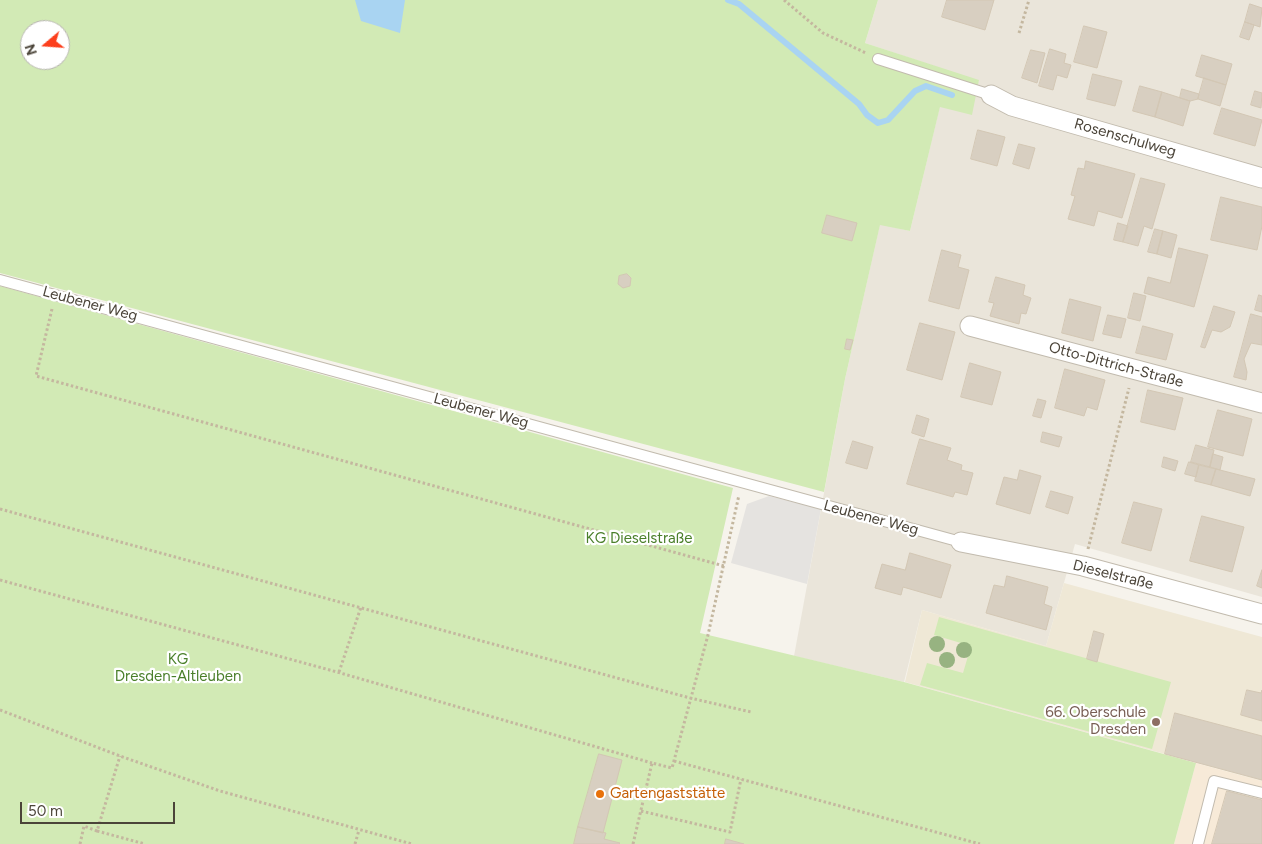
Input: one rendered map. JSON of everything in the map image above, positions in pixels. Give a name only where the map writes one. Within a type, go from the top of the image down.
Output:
[{"type":"street","name":"Rosenschulweg","points":[[991,95],[1012,106],[1262,178]]},
{"type":"street","name":"Otto-Dittrich-Straße","points":[[970,326],[1262,403]]},
{"type":"street","name":"Dieselstraße","points":[[962,542],[1083,566],[1262,614]]},
{"type":"lane","points":[[878,59],[991,95]]},
{"type":"lane","name":"Leubener Weg","points":[[0,280],[962,542]]},
{"type":"lane","points":[[1198,844],[1214,781],[1262,793]]},
{"type":"path","points":[[784,0],[823,33],[878,59]]},
{"type":"path","points":[[1019,33],[1029,0]]},
{"type":"path","points":[[56,294],[36,376],[724,566]]},
{"type":"path","points":[[1083,566],[1134,370]]},
{"type":"path","points":[[0,580],[339,672],[672,768],[724,566],[742,482]]},
{"type":"path","points":[[0,509],[690,698],[751,712]]},
{"type":"path","points":[[339,672],[361,607]]},
{"type":"path","points":[[0,710],[120,756],[220,791],[412,844]]},
{"type":"path","points":[[97,831],[120,756]]},
{"type":"path","points":[[674,761],[980,844]]},
{"type":"path","points":[[633,844],[652,763]]},
{"type":"path","points":[[641,812],[730,832],[741,779]]},
{"type":"path","points":[[80,844],[84,826],[145,844]]},
{"type":"path","points":[[355,844],[359,830]]},
{"type":"shaded area","points":[[878,0],[1262,0],[1262,597],[1075,544],[1046,646],[922,610],[904,682],[794,656],[845,379],[880,224],[910,231],[940,106],[979,81],[865,43]]},
{"type":"shaded area","points":[[769,496],[821,509],[807,584],[731,563],[747,504]]},
{"type":"shaded area","name":"66. Oberschule Dresden","points":[[1064,583],[1262,637],[1262,781],[905,682],[922,610],[1046,646]]},
{"type":"shaded area","points":[[1196,763],[1262,781],[1262,844],[1174,844]]},
{"type":"green space","points":[[0,0],[878,0],[865,43],[979,80],[972,115],[940,107],[910,231],[880,225],[845,379],[824,492],[0,273]]},
{"type":"green space","name":"KG Dresden-Altleuben","points":[[0,286],[733,488],[700,633],[904,682],[1196,763],[1174,844],[0,844]]},
{"type":"green space","points":[[939,617],[1171,682],[1152,749],[920,685],[927,663],[963,673],[971,646],[934,635]]},
{"type":"water","points":[[355,0],[405,0],[400,33],[361,21]]},
{"type":"building","points":[[947,0],[994,0],[985,30],[942,17]]},
{"type":"building","points":[[1250,4],[1262,8],[1260,27],[1245,22]]},
{"type":"building","points":[[1245,22],[1254,25],[1249,40],[1240,37]]},
{"type":"building","points":[[1084,26],[1107,32],[1097,68],[1074,62]]},
{"type":"building","points":[[1050,49],[1066,54],[1064,63],[1071,65],[1067,78],[1057,75],[1053,90],[1039,86]]},
{"type":"building","points":[[1031,50],[1045,53],[1037,83],[1022,78]]},
{"type":"building","points":[[1202,55],[1232,64],[1226,85],[1196,76]]},
{"type":"building","points":[[1093,74],[1122,81],[1115,106],[1087,99]]},
{"type":"building","points":[[1204,78],[1226,85],[1220,106],[1198,99]]},
{"type":"building","points":[[1140,86],[1162,92],[1155,117],[1133,111]]},
{"type":"building","points":[[1182,89],[1199,94],[1198,99],[1190,101],[1180,98]]},
{"type":"building","points":[[1255,91],[1262,93],[1261,108],[1251,105]]},
{"type":"building","points":[[1162,92],[1190,101],[1183,126],[1155,117]]},
{"type":"building","points":[[1222,108],[1262,120],[1255,146],[1214,134]]},
{"type":"building","points":[[978,130],[1005,137],[997,166],[971,159]]},
{"type":"building","points":[[1019,144],[1035,148],[1029,169],[1013,164]]},
{"type":"building","points":[[1086,161],[1135,174],[1122,218],[1098,211],[1094,226],[1068,219],[1075,196],[1071,195],[1078,168],[1084,169]]},
{"type":"building","points":[[1141,178],[1165,184],[1152,229],[1144,226],[1138,246],[1123,242]]},
{"type":"building","points":[[1221,197],[1262,207],[1262,226],[1257,250],[1211,240]]},
{"type":"building","points":[[827,215],[857,223],[852,241],[822,233]]},
{"type":"building","points":[[1118,223],[1128,226],[1123,242],[1114,240]]},
{"type":"building","points":[[1155,229],[1163,231],[1157,254],[1148,252]]},
{"type":"building","points":[[1163,231],[1177,235],[1171,258],[1157,254]]},
{"type":"building","points":[[1179,248],[1208,255],[1194,307],[1144,293],[1148,277],[1170,283]]},
{"type":"building","points":[[942,250],[961,255],[958,267],[969,270],[959,309],[929,301]]},
{"type":"building","points":[[627,274],[631,278],[630,286],[623,288],[618,284],[619,276]]},
{"type":"building","points":[[996,277],[1025,285],[1023,295],[1031,298],[1026,314],[1021,313],[1019,324],[990,316],[994,303],[989,302]]},
{"type":"building","points":[[1134,293],[1146,296],[1140,321],[1128,318]]},
{"type":"building","points":[[1259,295],[1262,296],[1262,312],[1255,310]]},
{"type":"building","points":[[1070,299],[1101,307],[1093,341],[1062,333]]},
{"type":"building","points":[[1214,306],[1235,312],[1230,327],[1221,332],[1212,330],[1205,348],[1201,347]]},
{"type":"building","points":[[1251,314],[1262,317],[1262,345],[1251,343],[1244,359],[1247,372],[1246,380],[1234,377]]},
{"type":"building","points":[[1108,315],[1126,319],[1121,338],[1103,334]]},
{"type":"building","points":[[920,323],[955,332],[942,380],[907,370]]},
{"type":"building","points":[[1143,326],[1173,334],[1166,360],[1136,353]]},
{"type":"building","points":[[847,339],[853,340],[850,350],[845,349]]},
{"type":"building","points":[[970,363],[1001,372],[992,405],[961,397]]},
{"type":"building","points":[[1065,369],[1105,380],[1097,410],[1087,407],[1084,416],[1055,408]]},
{"type":"building","points":[[1148,390],[1183,398],[1175,430],[1141,422]]},
{"type":"building","points":[[1038,399],[1046,401],[1041,418],[1033,416]]},
{"type":"building","points":[[1218,410],[1252,419],[1243,456],[1208,447]]},
{"type":"building","points":[[917,415],[929,419],[924,437],[912,433]]},
{"type":"building","points":[[1043,432],[1062,437],[1059,447],[1041,442]]},
{"type":"building","points":[[920,439],[951,448],[947,460],[962,465],[961,470],[973,473],[967,495],[955,492],[953,497],[907,484]]},
{"type":"building","points":[[853,441],[873,447],[867,469],[846,463]]},
{"type":"building","points":[[1196,445],[1214,450],[1210,467],[1191,462]]},
{"type":"building","points":[[1213,454],[1223,457],[1220,470],[1210,467]]},
{"type":"building","points":[[1164,457],[1178,461],[1175,471],[1162,467]]},
{"type":"building","points":[[1189,462],[1199,465],[1196,477],[1185,474]]},
{"type":"building","points":[[1199,465],[1216,469],[1211,485],[1195,481]]},
{"type":"building","points":[[1216,469],[1255,479],[1250,496],[1211,485]]},
{"type":"building","points":[[1020,470],[1041,476],[1030,514],[996,504],[1004,477],[1017,480]]},
{"type":"building","points":[[1051,491],[1073,497],[1068,514],[1046,507]]},
{"type":"building","points":[[1134,502],[1162,509],[1151,551],[1122,543]]},
{"type":"building","points":[[1202,516],[1244,527],[1232,572],[1190,561]]},
{"type":"building","points":[[910,553],[951,565],[941,598],[903,587],[901,595],[875,588],[882,564],[905,570]]},
{"type":"building","points":[[1262,570],[1262,588],[1257,586]]},
{"type":"building","points":[[1007,576],[1048,587],[1044,604],[1052,607],[1046,630],[986,613],[994,585],[1004,587]]},
{"type":"building","points":[[1094,631],[1104,634],[1097,662],[1087,659]]},
{"type":"building","points":[[1247,690],[1261,693],[1262,690],[1262,721],[1241,715]]},
{"type":"building","points":[[1175,713],[1262,736],[1262,780],[1165,754]]},
{"type":"building","name":"Gartengaststätte","points":[[599,754],[622,760],[603,833],[578,827]]},
{"type":"building","points":[[1227,791],[1262,800],[1262,844],[1212,844]]},
{"type":"building","points":[[578,827],[606,833],[604,839],[620,843],[574,844]]},
{"type":"building","points":[[726,839],[744,844],[725,844]]},
{"type":"waterway","points":[[728,0],[739,4],[859,104],[867,115],[878,123],[888,120],[915,91],[926,86],[952,95]]},
{"type":"place","name":"66. Oberschule Dresden","points":[[1156,722]]},
{"type":"place","name":"Gartengaststätte","points":[[600,794]]},
{"type":"park label","name":"KG Dieselstraße","points":[[639,539]]}]
